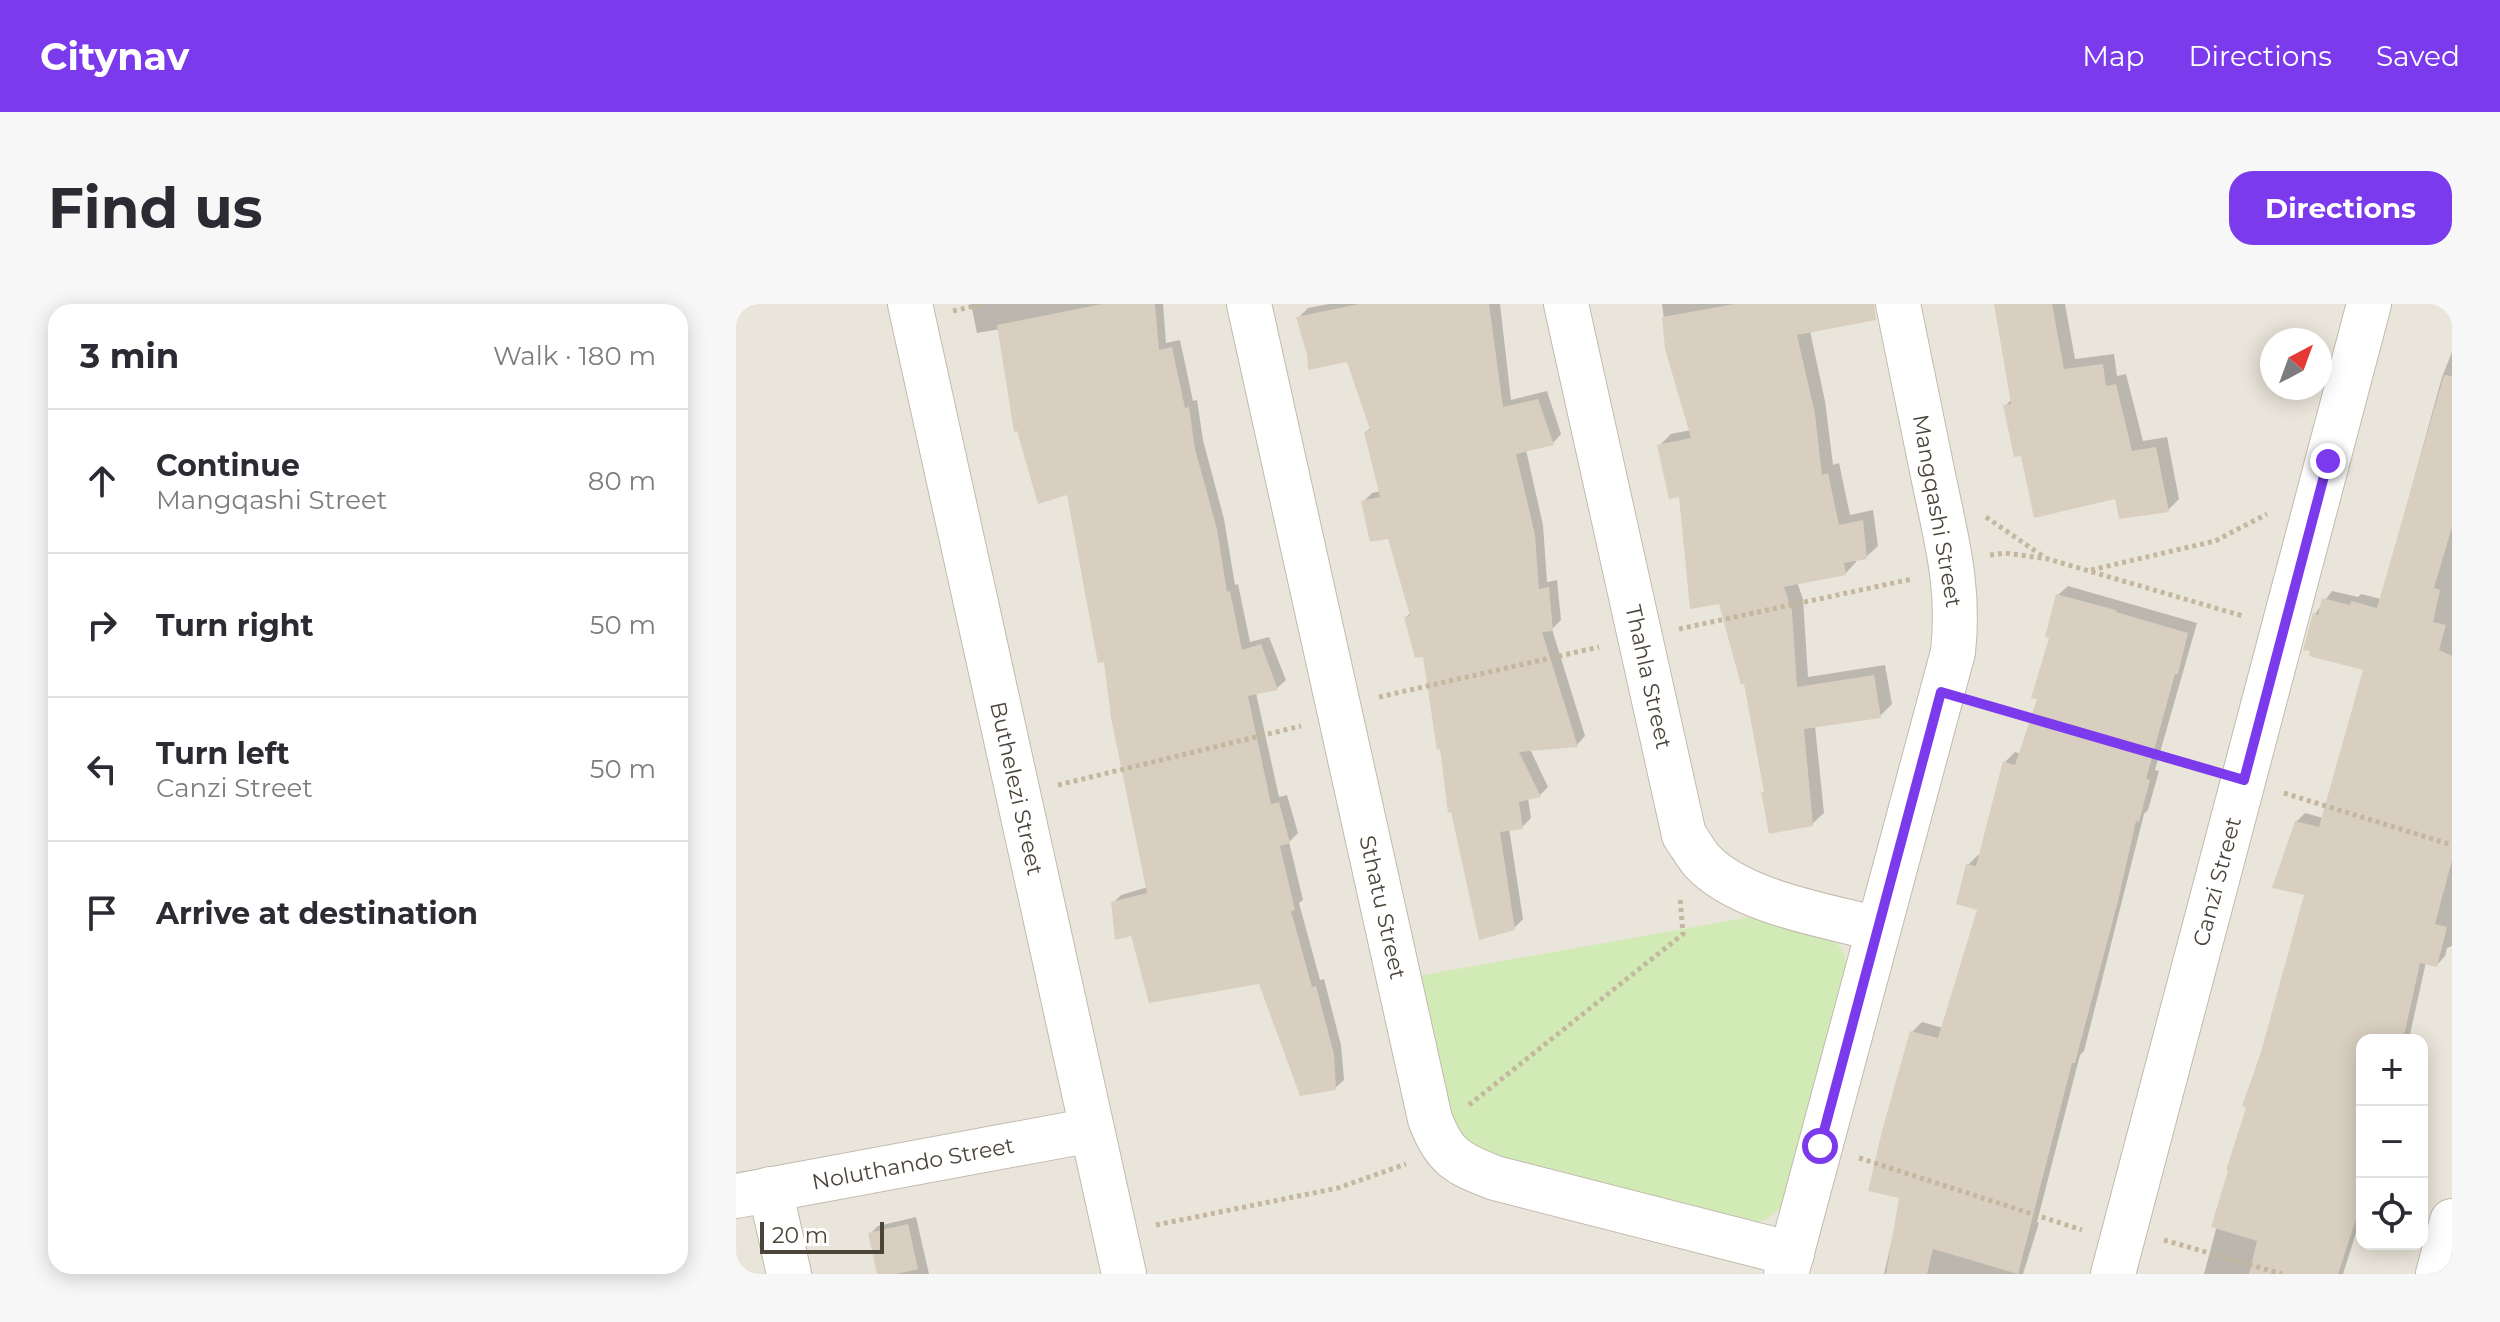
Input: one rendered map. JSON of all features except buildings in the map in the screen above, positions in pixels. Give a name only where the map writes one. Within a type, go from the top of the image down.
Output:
[{"type":"street","name":"Buthelezi Street","points":[[910,304],[1119,1254]]},
{"type":"street","name":"Sthatu Street","points":[[1249,304],[1440,1142]]},
{"type":"street","name":"Thahla Street","points":[[1566,304],[1684,835],[1702,861],[1744,889],[1787,905],[1877,929]]},
{"type":"street","name":"Mangqashi Street","points":[[1789,1264],[1953,652],[1957,599],[1898,304]]},
{"type":"street","name":"Canzi Street","points":[[2119,1248],[2369,304]]},
{"type":"street","name":"Noluthando Street","points":[[753,1192],[1092,1130]]},
{"type":"street","points":[[1440,1142],[1461,1165],[1495,1178],[1789,1264]]},
{"type":"street","points":[[753,1192],[789,1274]]},
{"type":"street","points":[[2438,1274],[2452,1221]]},
{"type":"path","points":[[1934,482],[2048,559]]},
{"type":"path","points":[[2089,571],[2215,541],[2270,513]]},
{"type":"path","points":[[1018,795],[1640,637]]},
{"type":"path","points":[[1941,692],[2244,780],[2452,845]]},
{"type":"path","points":[[1119,1254],[1338,1188],[1440,1142],[1683,934],[1676,857],[1684,835]]},
{"type":"path","points":[[1820,1146],[2119,1248],[2282,1274]]},
{"type":"shaded area","points":[[736,304],[2452,304],[2452,1274],[736,1274]]},
{"type":"green space","points":[[1762,915],[1828,932],[1847,961],[1785,1203],[1770,1217],[1754,1225],[1458,1146],[1418,976]]},
{"type":"route","points":[[1820,1146],[1941,692],[2244,780],[2328,461]]}]
